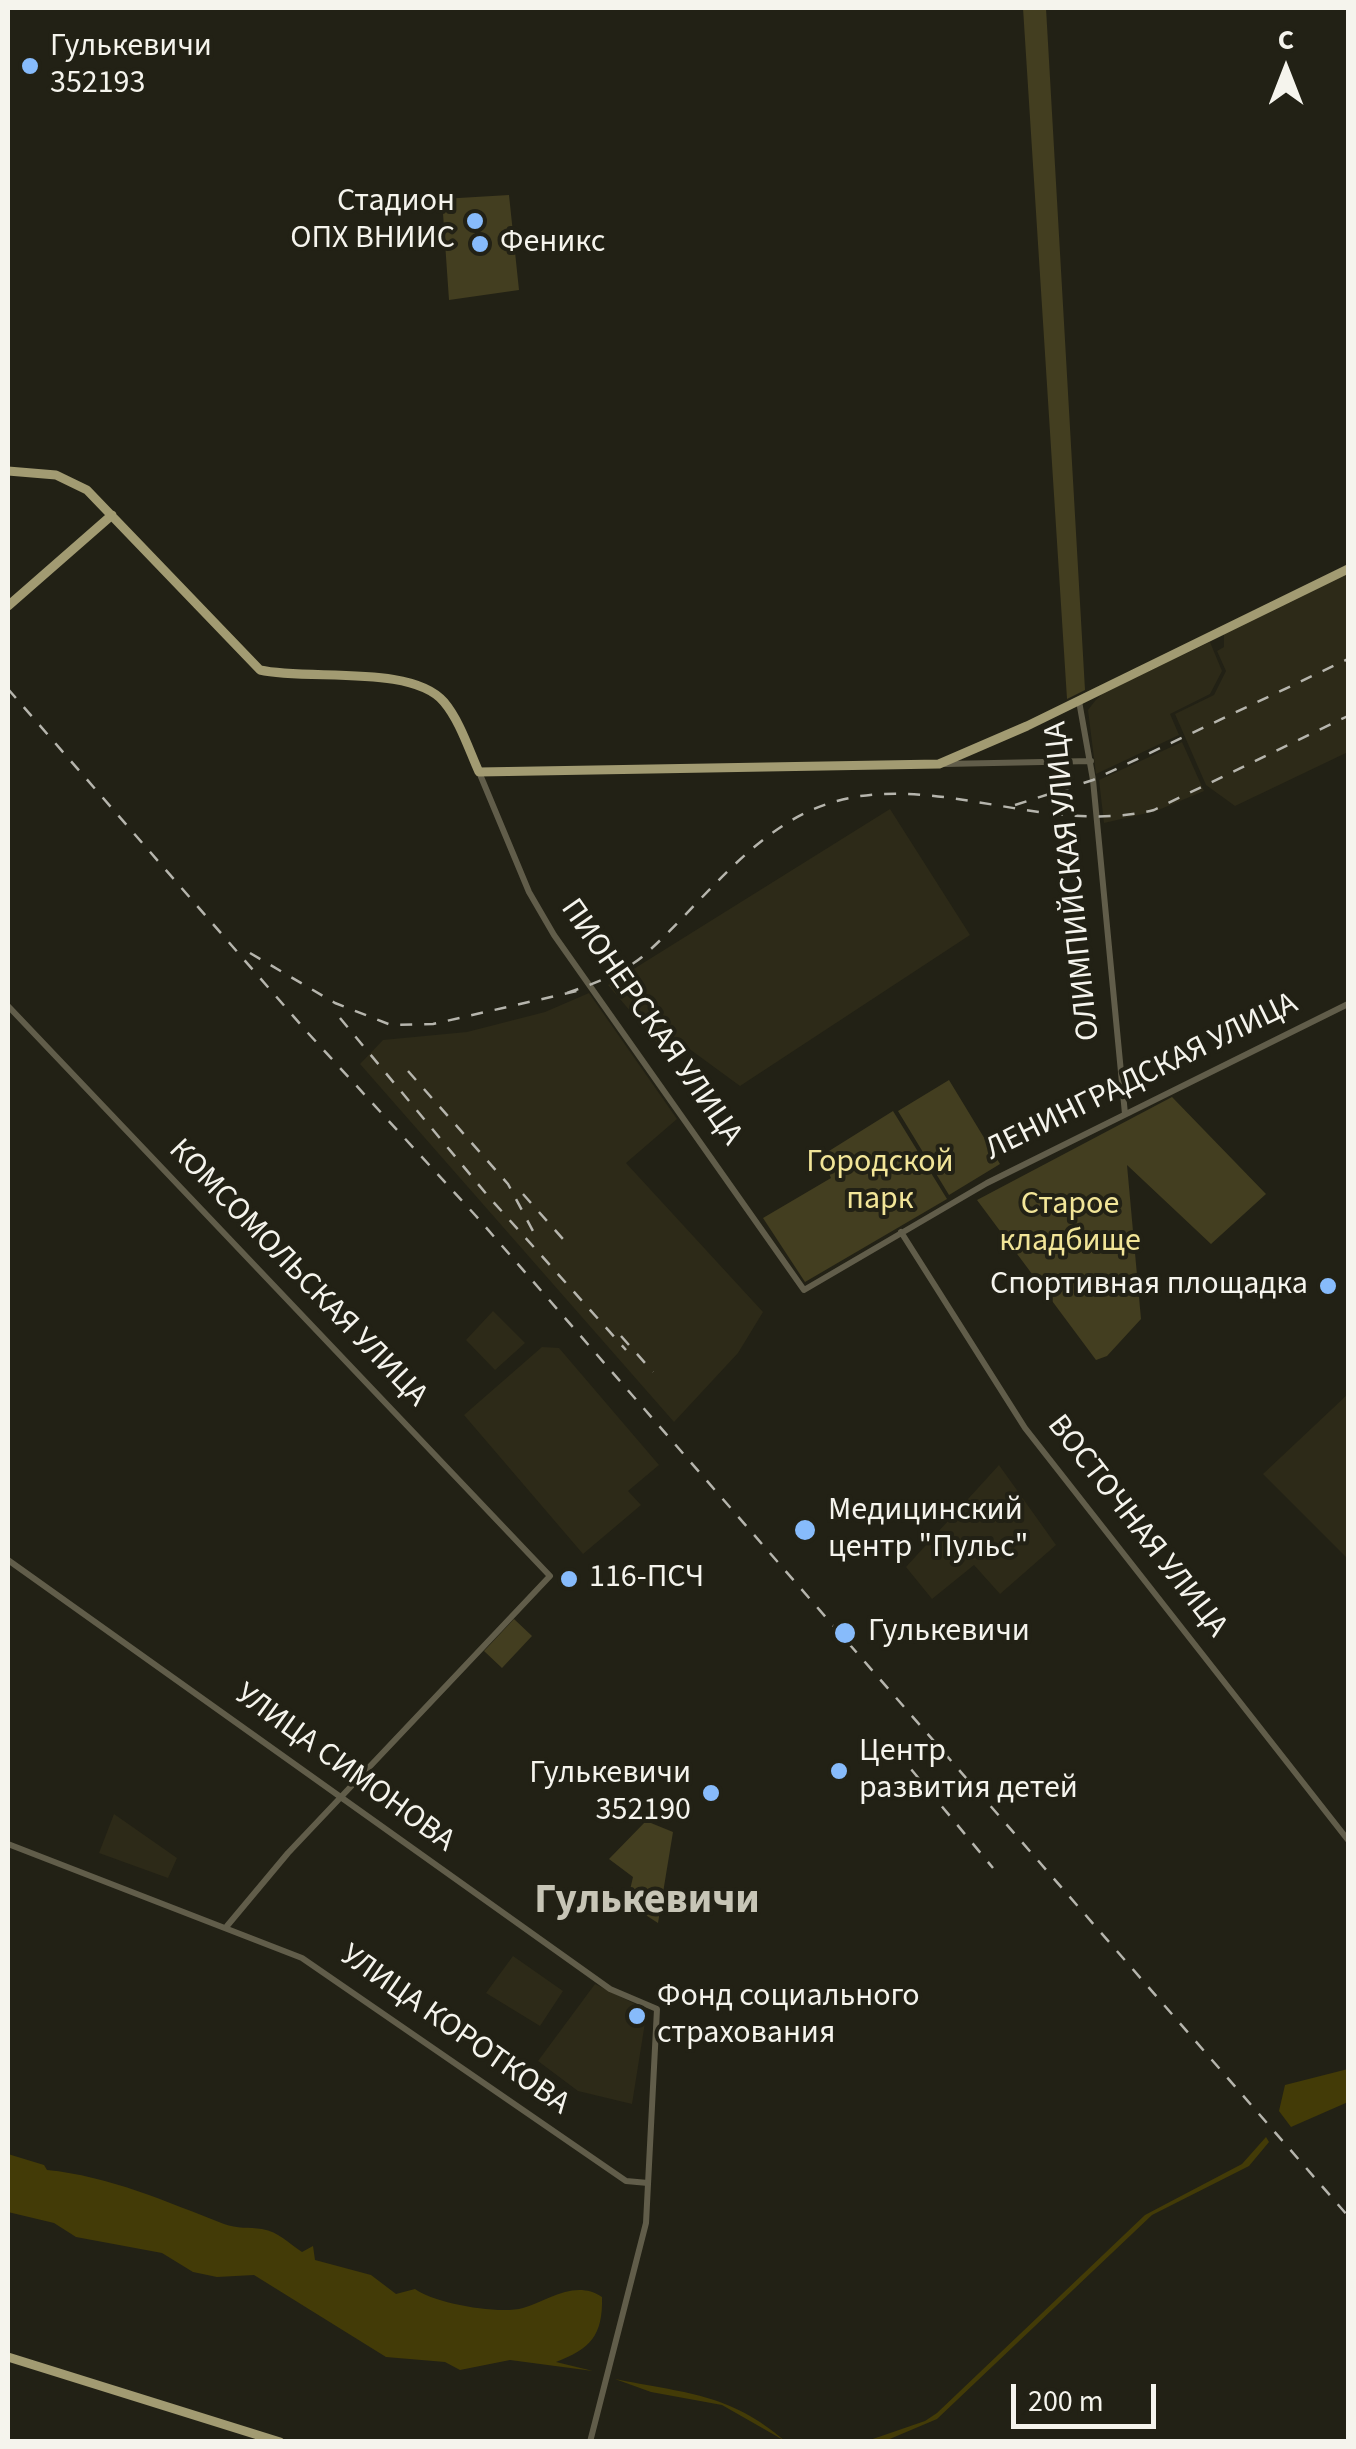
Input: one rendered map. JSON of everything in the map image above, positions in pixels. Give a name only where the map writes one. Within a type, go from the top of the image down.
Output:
[{"type":"main road","points":[[8,471],[33,471],[74,482],[112,515],[260,670],[425,687],[446,704],[479,772],[939,764],[1079,701],[1348,569]]},
{"type":"main road","points":[[8,606],[112,515]]},
{"type":"main road","points":[[8,2357],[280,2442]]},
{"type":"street","name":"ОЛИМПИЙСКАЯ УЛИЦА","points":[[1079,701],[1091,761],[1125,1114]]},
{"type":"street","points":[[939,764],[1091,761]]},
{"type":"street","name":"ПИОНЕРСКАЯ УЛИЦА","points":[[479,772],[529,892],[554,935],[804,1290]]},
{"type":"street","name":"ЛЕНИНГРАДСКАЯ УЛИЦА","points":[[804,1290],[987,1183],[1348,1004]]},
{"type":"street","name":"КОМСОМОЛЬСКАЯ УЛИЦА","points":[[8,1006],[550,1576],[339,1798]]},
{"type":"street","name":"ВОСТОЧНАЯ УЛИЦА","points":[[901,1232],[1025,1428],[1348,1840]]},
{"type":"street","name":"УЛИЦА СИМОНОВА","points":[[8,1560],[610,1989],[657,2008],[648,2182]]},
{"type":"street","points":[[227,1926],[339,1798]]},
{"type":"street","name":"УЛИЦА КОРОТКОВА","points":[[8,1844],[302,1958],[626,2180],[648,2182]]},
{"type":"street","points":[[590,2442],[640,2254],[648,2182]]},
{"type":"shaded area","points":[[1348,573],[1348,752],[1235,806],[1206,785],[1175,714],[1214,695],[1226,671],[1217,651],[1224,647],[1224,633]]},
{"type":"shaded area","points":[[1210,642],[1222,671],[1210,694],[1170,714],[1179,735],[1096,774],[1088,710],[1095,701],[1103,693]]},
{"type":"shaded area","points":[[1182,742],[1204,791],[1156,811],[1104,823],[1099,780]]},
{"type":"shaded area","points":[[890,809],[970,935],[740,1086],[684,1045],[666,1053],[608,985]]},
{"type":"shaded area","points":[[589,993],[677,1119],[626,1163],[763,1312],[738,1353],[674,1422],[360,1064],[383,1040],[467,1032],[545,1012]]},
{"type":"shaded area","points":[[493,1311],[525,1343],[495,1370],[466,1340]]},
{"type":"shaded area","points":[[542,1347],[559,1348],[659,1465],[628,1491],[641,1505],[583,1554],[464,1415]]},
{"type":"shaded area","points":[[1348,1394],[1348,1559],[1263,1474]]},
{"type":"shaded area","points":[[999,1465],[1056,1545],[1000,1594],[974,1565],[932,1599],[906,1567]]},
{"type":"shaded area","points":[[114,1814],[177,1858],[168,1878],[99,1853]]},
{"type":"shaded area","points":[[513,1956],[563,1991],[540,2026],[486,1993]]},
{"type":"shaded area","points":[[595,1984],[647,2010],[632,2104],[578,2091],[538,2061]]},
{"type":"shaded area","points":[[1348,2069],[1348,2102],[1291,2127],[1279,2111],[1285,2085]]},
{"type":"shaded area","points":[[1266,2137],[1269,2142],[1249,2166],[1152,2215],[937,2419],[885,2441],[867,2441],[937,2413],[1145,2215],[1242,2164]]},
{"type":"shaded area","points":[[8,2154],[44,2165],[47,2170],[137,2191],[229,2226],[268,2230],[302,2252],[313,2246],[315,2260],[371,2275],[396,2294],[415,2289],[451,2303],[512,2310],[562,2293],[592,2292],[602,2297],[597,2331],[586,2346],[556,2362],[593,2371],[510,2360],[460,2370],[445,2362],[386,2357],[254,2275],[217,2277],[193,2272],[162,2253],[76,2237],[54,2223],[8,2212]]},
{"type":"shaded area","points":[[615,2379],[725,2404],[765,2425],[785,2441],[722,2405],[651,2392]]},
{"type":"green space","points":[[1023,8],[1046,8],[1085,690],[1067,699]]},
{"type":"green space","name":"Феникс","points":[[509,195],[519,290],[449,300],[442,199]]},
{"type":"green space","points":[[949,1080],[1000,1164],[949,1195],[898,1111]]},
{"type":"green space","name":"Старое кладбище","points":[[1172,1097],[1266,1194],[1211,1244],[1127,1165],[1141,1319],[1107,1356],[1096,1360],[977,1200]]},
{"type":"green space","name":"Городской парк","points":[[893,1111],[947,1199],[805,1282],[763,1218],[831,1178],[821,1156]]},
{"type":"green space","points":[[514,1619],[532,1636],[502,1668],[484,1651]]},
{"type":"green space","points":[[646,1821],[673,1832],[658,1923],[627,1903],[633,1877],[609,1859]]},
{"type":"railway","points":[[1015,805],[1093,780],[1348,659]]},
{"type":"railway","points":[[8,689],[308,1033],[476,1216],[1348,2216]]},
{"type":"railway","points":[[567,993],[634,963],[755,846],[808,812],[837,801],[875,794],[914,794],[1074,816],[1154,810],[1348,716]]},
{"type":"railway","points":[[250,953],[335,1003],[391,1025],[433,1024],[577,991]]},
{"type":"railway","points":[[340,1018],[488,1196],[626,1350]]},
{"type":"railway","points":[[408,1071],[508,1184],[534,1233]]},
{"type":"railway","points":[[523,1194],[570,1247]]},
{"type":"railway","points":[[621,1336],[653,1372]]},
{"type":"railway","points":[[896,1751],[993,1868]]},
{"type":"place","name":"Гулькевичи 352193","points":[[30,66]]},
{"type":"place","name":"Стадион ОПХ ВНИИС","points":[[475,221]]},
{"type":"place","name":"Феникс","points":[[480,244]]},
{"type":"place","name":"Спортивная площадка","points":[[1328,1286]]},
{"type":"place","name":"Медицинский центр \"Пульс\"","points":[[805,1530]]},
{"type":"place","name":"116-ПСЧ","points":[[569,1579]]},
{"type":"place","name":"Гулькевичи","points":[[845,1633]]},
{"type":"place","name":"Центр развития детей","points":[[839,1771]]},
{"type":"place","name":"Гулькевичи 352190","points":[[711,1793]]},
{"type":"place","name":"Фонд социального страхования","points":[[637,2016]]},
{"type":"district","name":"Гулькевичи","points":[[647,1903]]}]
